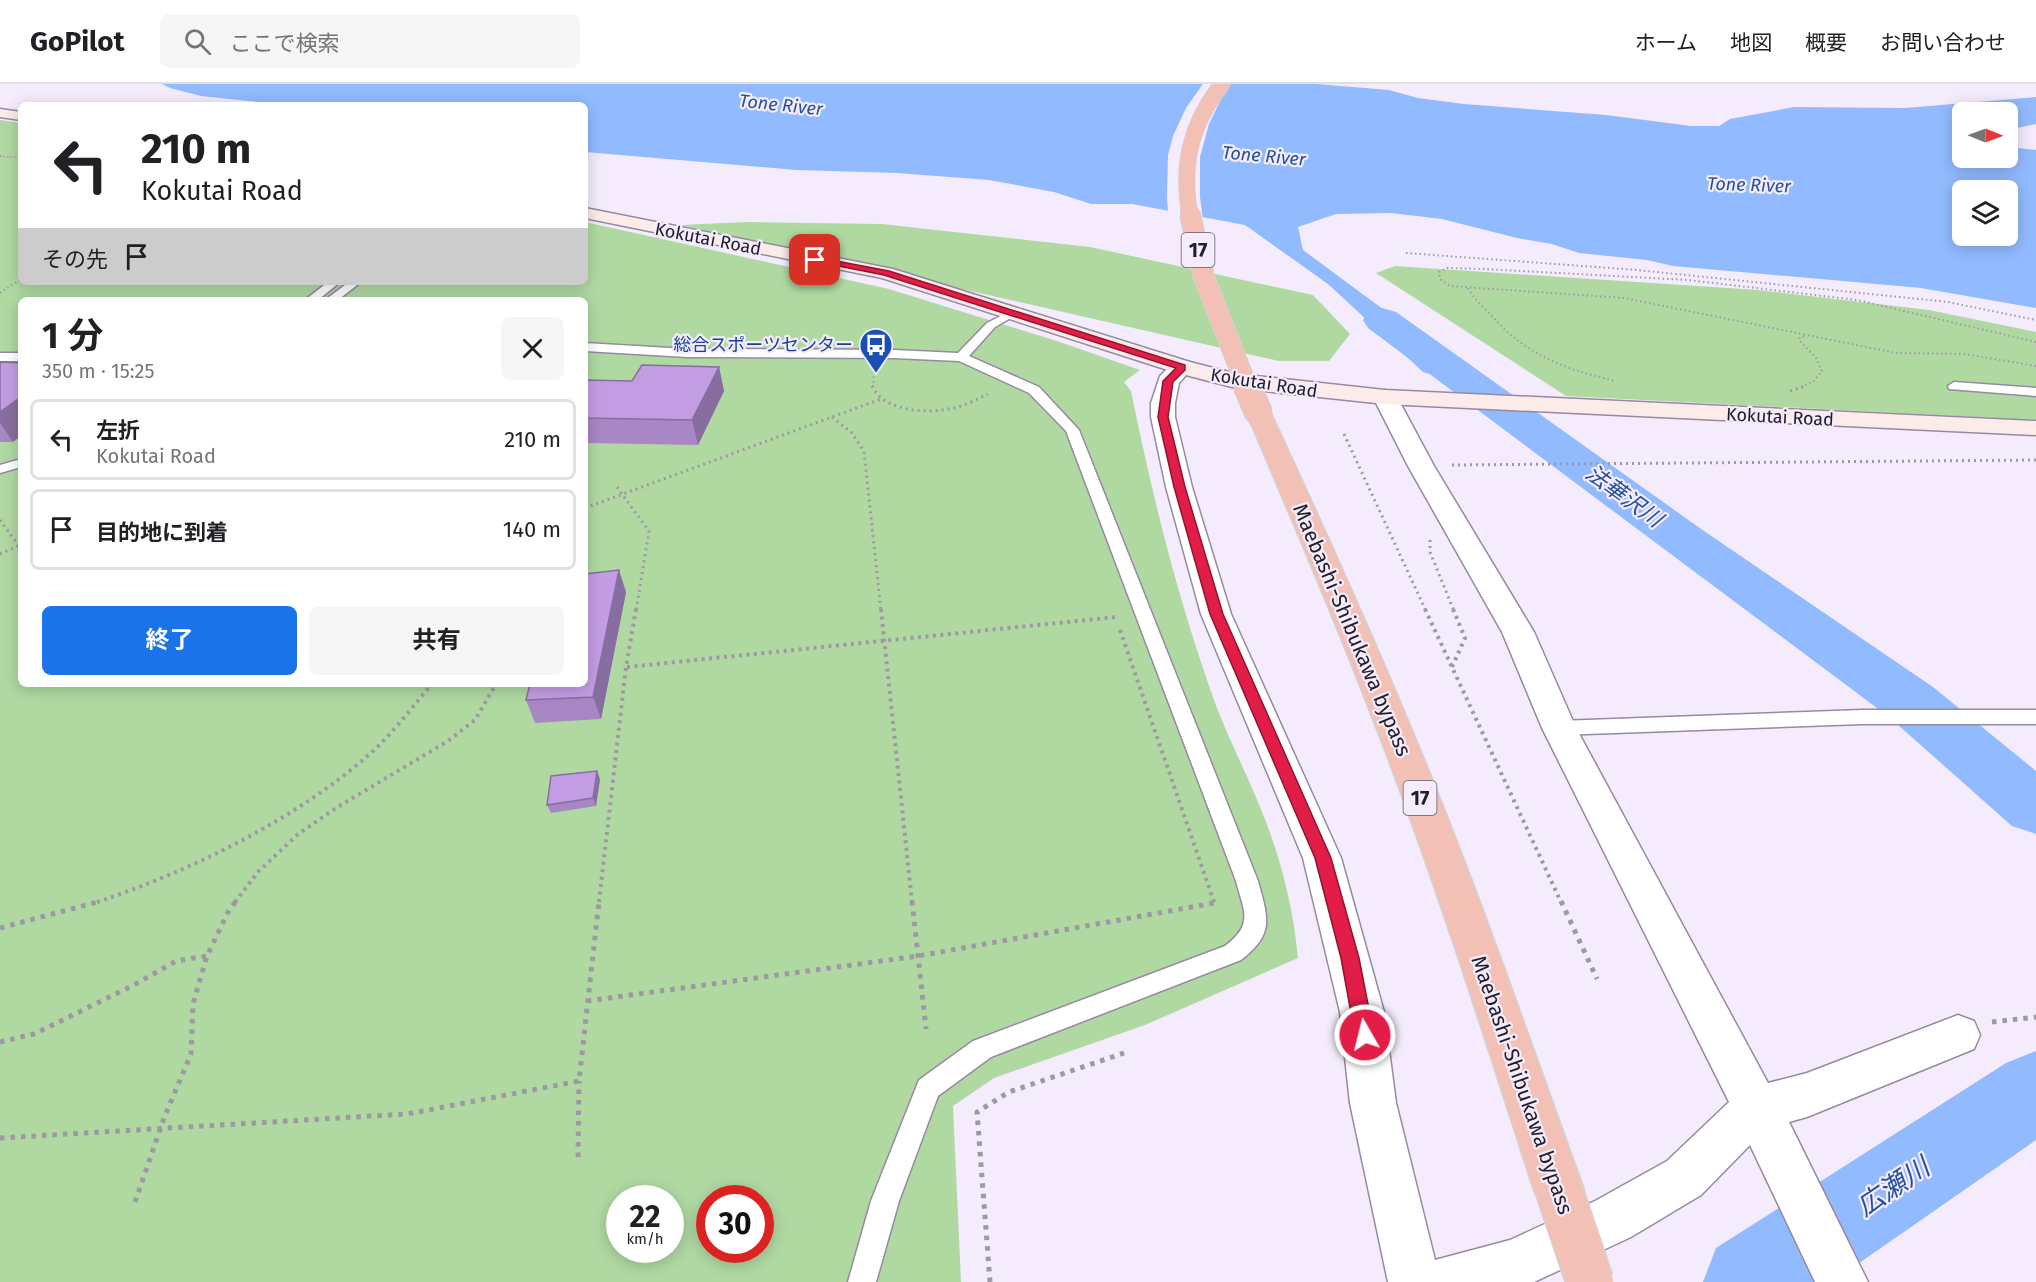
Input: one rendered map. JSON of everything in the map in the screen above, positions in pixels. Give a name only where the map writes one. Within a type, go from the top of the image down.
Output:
[{"type":"highway","name":"Maebashi-Shibukawa bypass","points":[[1222,84],[1203,110],[1192,137],[1187,177],[1188,197],[1198,251],[1209,287],[1221,325],[1329,571],[1411,773],[1590,1282]]},
{"type":"street","points":[[0,113],[18,116]]},
{"type":"street","name":"Kokutai Road","points":[[588,214],[886,273],[1182,368],[1272,387],[1385,398],[2036,428]]},
{"type":"street","points":[[1182,368],[1168,381],[1163,403],[1163,417],[1179,487],[1216,614],[1323,858],[1359,1001],[1373,1103],[1414,1282]]},
{"type":"street","points":[[1385,398],[1421,466],[1518,632],[1559,728],[1764,1123],[1842,1282]]},
{"type":"street","points":[[1444,1282],[1513,1265],[1613,1220],[1684,1178],[1725,1136],[1764,1123],[1807,1095],[1958,1035]]},
{"type":"lane","points":[[314,297],[331,285]]},
{"type":"lane","points":[[335,297],[352,285]]},
{"type":"lane","points":[[961,357],[991,325],[1012,313]]},
{"type":"lane","points":[[588,347],[687,353],[894,354],[961,357],[1034,390],[1072,430],[1247,881],[1257,918],[1249,941],[1233,953],[982,1049],[928,1088],[885,1202],[862,1282]]},
{"type":"lane","points":[[0,357],[18,357]]},
{"type":"lane","points":[[1954,386],[2036,392]]},
{"type":"lane","points":[[0,469],[18,464]]},
{"type":"lane","points":[[1559,728],[1872,717],[2036,717]]},
{"type":"path","points":[[0,156],[18,158]]},
{"type":"path","points":[[1406,253],[1637,270],[1948,302],[2036,320]]},
{"type":"path","points":[[2036,342],[1857,300],[1709,282],[1484,269],[1446,268],[1439,272],[1440,279],[1450,286],[1624,298],[1896,353],[1965,354],[2036,366]]},
{"type":"path","points":[[0,293],[18,281]]},
{"type":"path","points":[[1468,288],[1506,334],[1531,353],[1567,370],[1619,382]]},
{"type":"path","points":[[1784,392],[1812,384],[1820,379],[1823,372],[1821,364],[1799,340],[1800,337],[1811,335]]},
{"type":"path","points":[[876,370],[871,386],[875,394],[886,403],[905,408],[946,410],[972,402],[994,390]]},
{"type":"path","points":[[588,507],[881,399]]},
{"type":"path","points":[[832,417],[852,433],[864,451],[926,1029]]},
{"type":"path","points":[[1344,434],[1597,979]]},
{"type":"path","points":[[1421,466],[2036,460]]},
{"type":"path","points":[[578,1157],[579,1082],[587,1001],[627,667],[649,531],[617,487]]},
{"type":"path","points":[[1445,507],[1433,524],[1430,552],[1465,638],[1452,668]]},
{"type":"path","points":[[0,520],[18,542]]},
{"type":"path","points":[[0,554],[18,546]]},
{"type":"path","points":[[627,667],[1116,617],[1112,607]]},
{"type":"path","points":[[587,1001],[918,956],[1214,903],[1119,628]]},
{"type":"path","points":[[0,928],[60,915],[162,880],[254,835],[333,784],[393,731],[430,687]]},
{"type":"path","points":[[135,1202],[160,1128],[191,1054],[193,1005],[207,956],[228,912],[258,872],[297,835],[336,808],[448,741],[475,720],[494,687]]},
{"type":"path","points":[[0,1042],[34,1034],[134,985],[176,961],[207,956]]},
{"type":"path","points":[[990,1282],[976,1112],[1008,1092],[1124,1053]]},
{"type":"path","points":[[0,1138],[407,1114],[579,1082]]},
{"type":"green space","points":[[0,120],[18,123],[18,285],[588,285],[588,223],[889,289],[1060,342],[1140,370],[1124,382],[1131,391],[1168,551],[1203,669],[1217,708],[1263,814],[1284,877],[1298,958],[1145,1025],[994,1078],[953,1106],[961,1282],[0,1282]]},
{"type":"green space","points":[[746,222],[882,224],[1090,247],[1313,295],[1350,334],[1329,361],[1279,361],[681,225]]},
{"type":"green space","points":[[1395,266],[1758,290],[1929,310],[2036,332],[2036,420],[1566,396],[1376,273]]},
{"type":"water","name":"Tone River","points":[[162,84],[1316,84],[1389,90],[1418,98],[1464,104],[1606,115],[1691,126],[1719,126],[1730,119],[1794,107],[1905,108],[1952,104],[1952,168],[2018,168],[2018,148],[2036,150],[2036,308],[1921,288],[1673,266],[1647,260],[1579,253],[1552,244],[1517,238],[1442,219],[1391,213],[1336,214],[1298,227],[1303,250],[1403,324],[1448,367],[1445,379],[1423,372],[1328,284],[1245,225],[1132,204],[1091,204],[1054,192],[989,180],[897,173],[796,170],[588,152],[588,102],[258,102],[201,96]]},
{"type":"water","points":[[2036,97],[2036,124],[2018,128],[2018,102],[1976,102]]},
{"type":"pier","points":[[1203,84],[1231,84],[1209,124],[1200,157],[1200,197],[1203,220],[1168,212],[1167,196],[1168,155],[1173,136],[1186,108]]},
{"type":"building","points":[[0,362],[18,363],[18,399],[0,412]]},
{"type":"building","points":[[642,365],[719,367],[692,420],[588,418],[588,380],[632,381]]},
{"type":"building","points":[[619,570],[593,697],[526,700],[529,687],[588,687],[588,574]]},
{"type":"building","points":[[597,771],[593,798],[547,805],[551,776]]},
{"type":"waterway","name":"法華沢川","points":[[1382,320],[1686,542],[1911,702],[2036,808]]},
{"type":"waterway","name":"広瀬川","points":[[1750,1282],[2036,1091]]},
{"type":"place","name":"総合スポーツセンター","points":[[876,374]]},
{"type":"route","points":[[815,260],[886,273],[1182,368],[1168,381],[1163,403],[1163,417],[1179,487],[1216,614],[1323,858],[1350,958],[1365,1035]]}]
